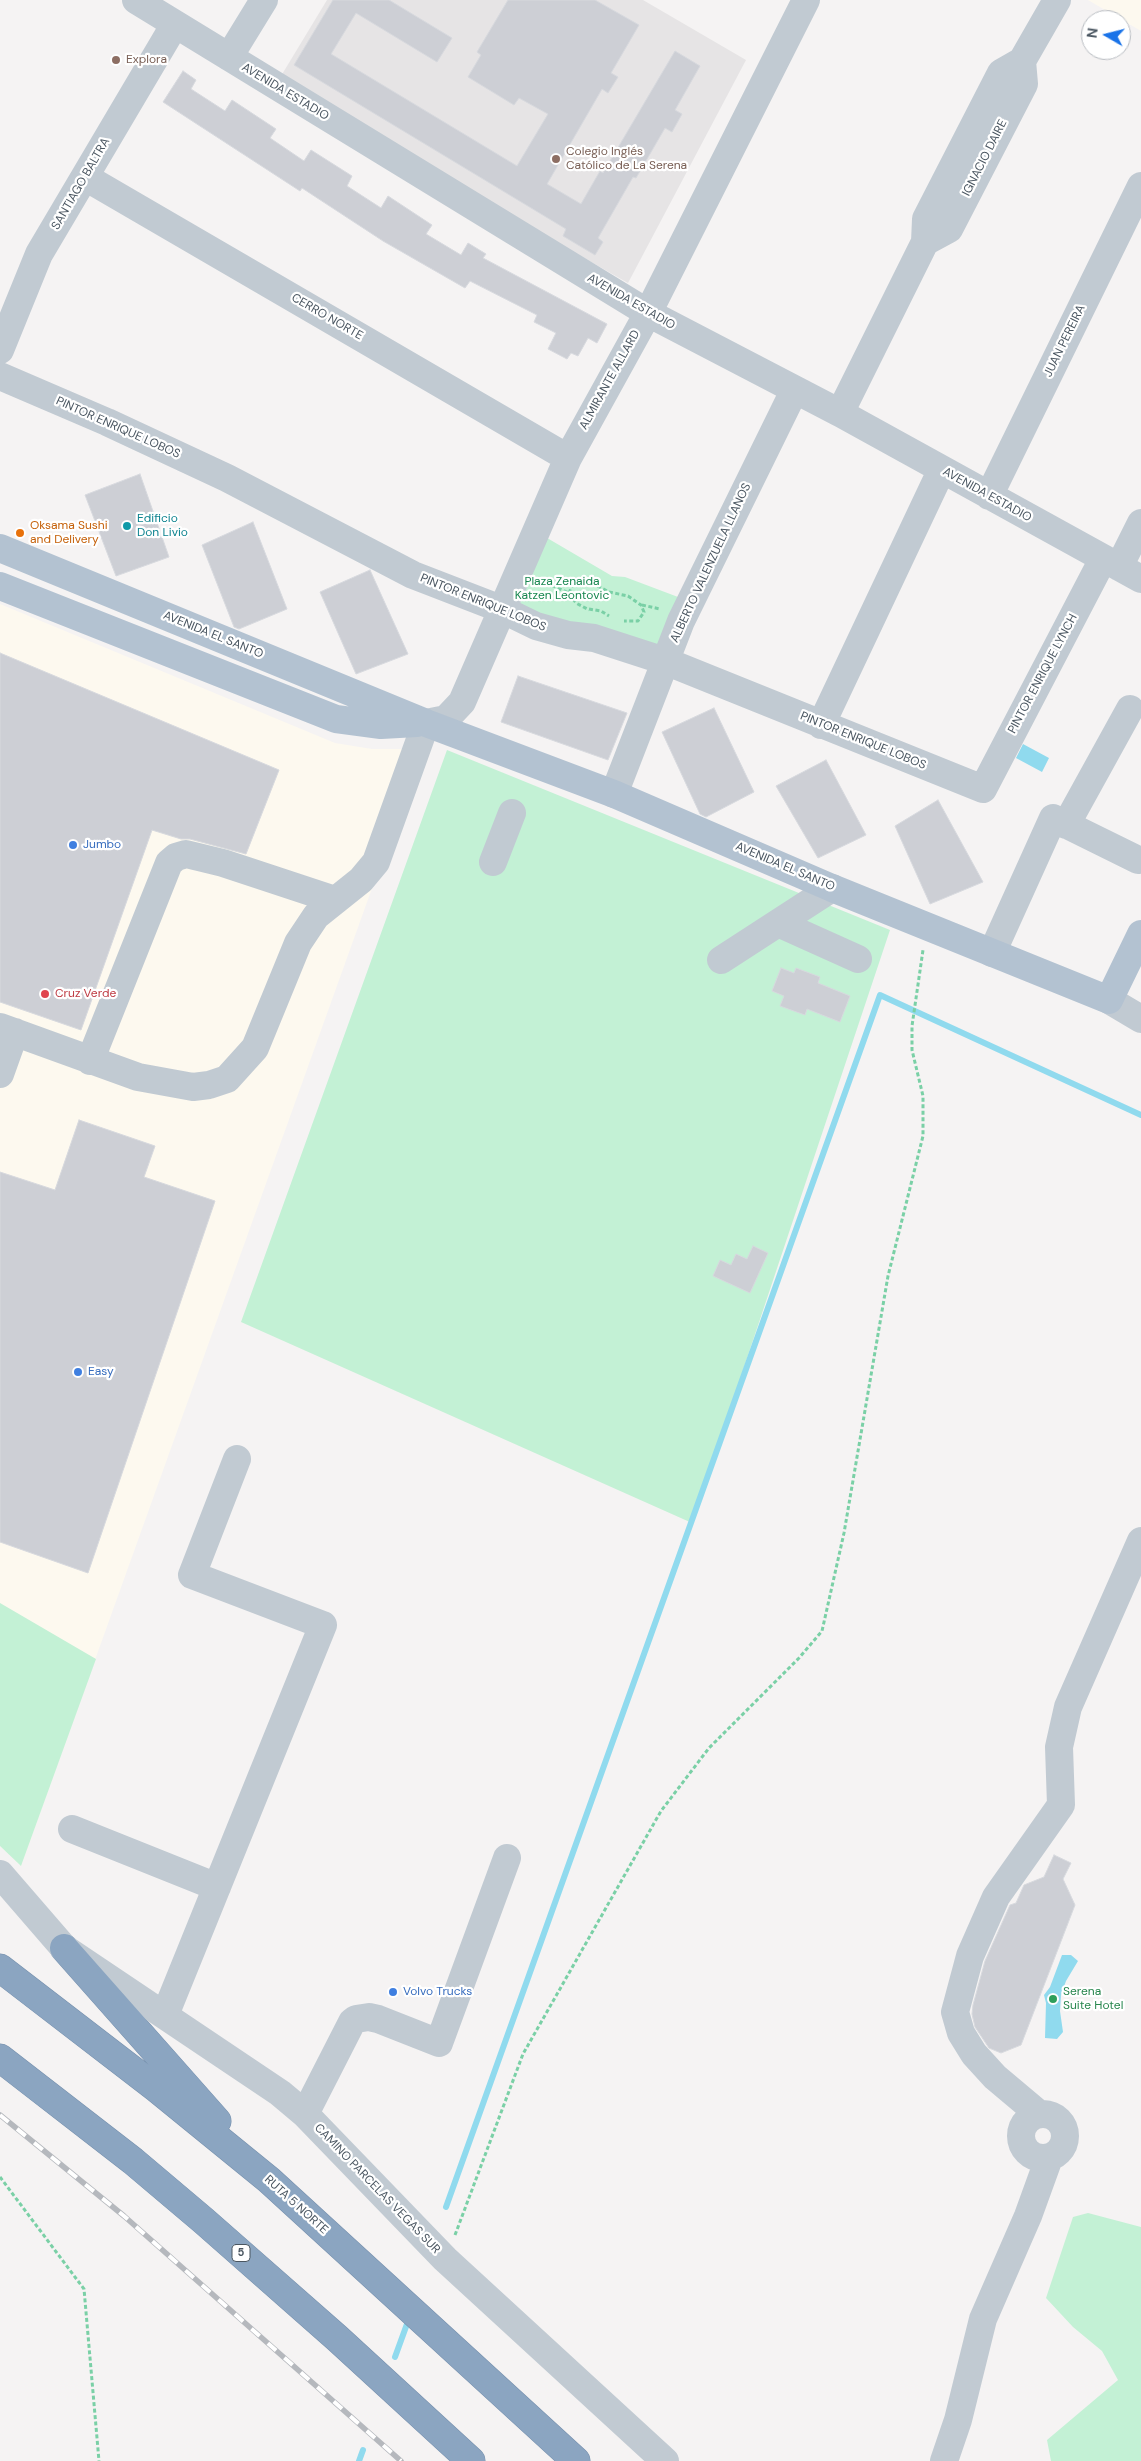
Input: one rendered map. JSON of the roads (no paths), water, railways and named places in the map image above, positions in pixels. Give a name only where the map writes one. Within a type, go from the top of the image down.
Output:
[{"type":"highway","points":[[64,1948],[269,2180]]},
{"type":"highway","name":"RUTA 5 NORTE","points":[[0,1968],[156,2088],[269,2180],[576,2461]]},
{"type":"highway","name":"5","points":[[0,2058],[133,2161],[204,2221],[330,2332],[471,2461]]},
{"type":"main road","name":"AVENIDA EL SANTO","points":[[0,548],[426,723],[614,794],[832,888],[1109,1000]]},
{"type":"main road","name":"AVENIDA EL SANTO","points":[[0,586],[336,719],[381,725],[426,723]]},
{"type":"main road","points":[[1109,1000],[1141,934]]},
{"type":"street","name":"AVENIDA ESTADIO","points":[[136,0],[648,313],[794,391],[840,413],[1121,568]]},
{"type":"street","points":[[230,58],[264,0]]},
{"type":"street","name":"ALMIRANTE ALLARD","points":[[426,723],[446,719],[462,702],[500,610],[568,458],[648,313],[806,0]]},
{"type":"street","name":"IGNACIO DAIRE","points":[[840,413],[925,242],[948,229],[1024,84],[1022,61],[1057,0]]},
{"type":"street","name":"SANTIAGO BALTRA","points":[[0,350],[39,254],[175,24]]},
{"type":"street","name":"CERRO NORTE","points":[[85,177],[568,458]]},
{"type":"street","name":"JUAN PEREIRA","points":[[989,496],[1141,186]]},
{"type":"street","name":"PINTOR ENRIQUE LOBOS","points":[[0,376],[107,422],[227,478],[413,575],[536,626],[594,638],[665,661],[983,789]]},
{"type":"street","name":"ALBERTO VALENZUELA LLANOS","points":[[614,794],[684,615],[794,391]]},
{"type":"street","points":[[821,725],[941,470]]},
{"type":"street","name":"PINTOR ENRIQUE LYNCH","points":[[983,789],[1121,568],[1141,522]]},
{"type":"street","points":[[1066,824],[1130,709]]},
{"type":"street","points":[[0,1074],[8,1030],[138,1077],[194,1088],[209,1086],[227,1079],[256,1048],[298,943],[316,916],[361,880],[376,862],[426,723]]},
{"type":"street","points":[[493,862],[512,813]]},
{"type":"street","points":[[992,953],[1053,818],[1138,860]]},
{"type":"street","points":[[90,1061],[169,863],[176,856],[186,854],[223,864],[335,900]]},
{"type":"street","points":[[721,960],[832,888]]},
{"type":"street","points":[[778,923],[858,959]]},
{"type":"street","name":"AVENIDA EL SANTO","points":[[1109,1000],[1141,1019]]},
{"type":"street","points":[[165,2015],[323,1625],[192,1575],[237,1458]]},
{"type":"street","points":[[944,2461],[958,2420],[984,2319],[1028,2216],[1049,2158],[1041,2159],[1032,2156],[1022,2144],[1021,2135],[1023,2127],[1027,2120],[1039,2114],[996,2077],[974,2054],[961,2033],[955,2012],[960,1988],[970,1956],[996,1896],[1061,1805],[1059,1747],[1068,1707],[1141,1541]]},
{"type":"street","points":[[72,1829],[217,1887]]},
{"type":"street","points":[[305,2114],[352,2022],[356,2019],[370,2017],[378,2019],[438,2043],[507,1858]]},
{"type":"street","name":"CAMINO PARCELAS VEGAS SUR","points":[[0,1874],[64,1948],[280,2093],[305,2114],[445,2259],[665,2461]]},
{"type":"water","points":[[1023,744],[1049,758],[1042,772],[1016,758]]},
{"type":"water","name":"Serena Suite Hotel","points":[[1062,1955],[1071,1955],[1078,1961],[1066,1981],[1061,1995],[1060,2011],[1063,2032],[1057,2039],[1045,2038],[1046,2003],[1044,1995],[1050,1987]]},
{"type":"waterway","points":[[446,2207],[880,995],[1141,1115]]},
{"type":"waterway","points":[[395,2357],[407,2324]]},
{"type":"waterway","points":[[359,2461],[363,2450]]},
{"type":"railway","points":[[0,2115],[124,2216],[401,2461]]},
{"type":"place","name":"Explora","points":[[116,60]]},
{"type":"place","name":"Colegio Inglés Católico de La Serena","points":[[556,159]]},
{"type":"place","name":"Edificio Don Livio","points":[[127,526]]},
{"type":"place","name":"Oksama Sushi and Delivery","points":[[20,533]]},
{"type":"place","name":"Jumbo","points":[[73,845]]},
{"type":"place","name":"Cruz Verde","points":[[45,994]]},
{"type":"place","name":"Easy","points":[[78,1372]]},
{"type":"place","name":"Volvo Trucks","points":[[393,1992]]},
{"type":"place","name":"Serena Suite Hotel","points":[[1053,1999]]},
{"type":"park label","name":"Plaza Zenaida Katzen Leontovic","points":[[562,589]]}]
